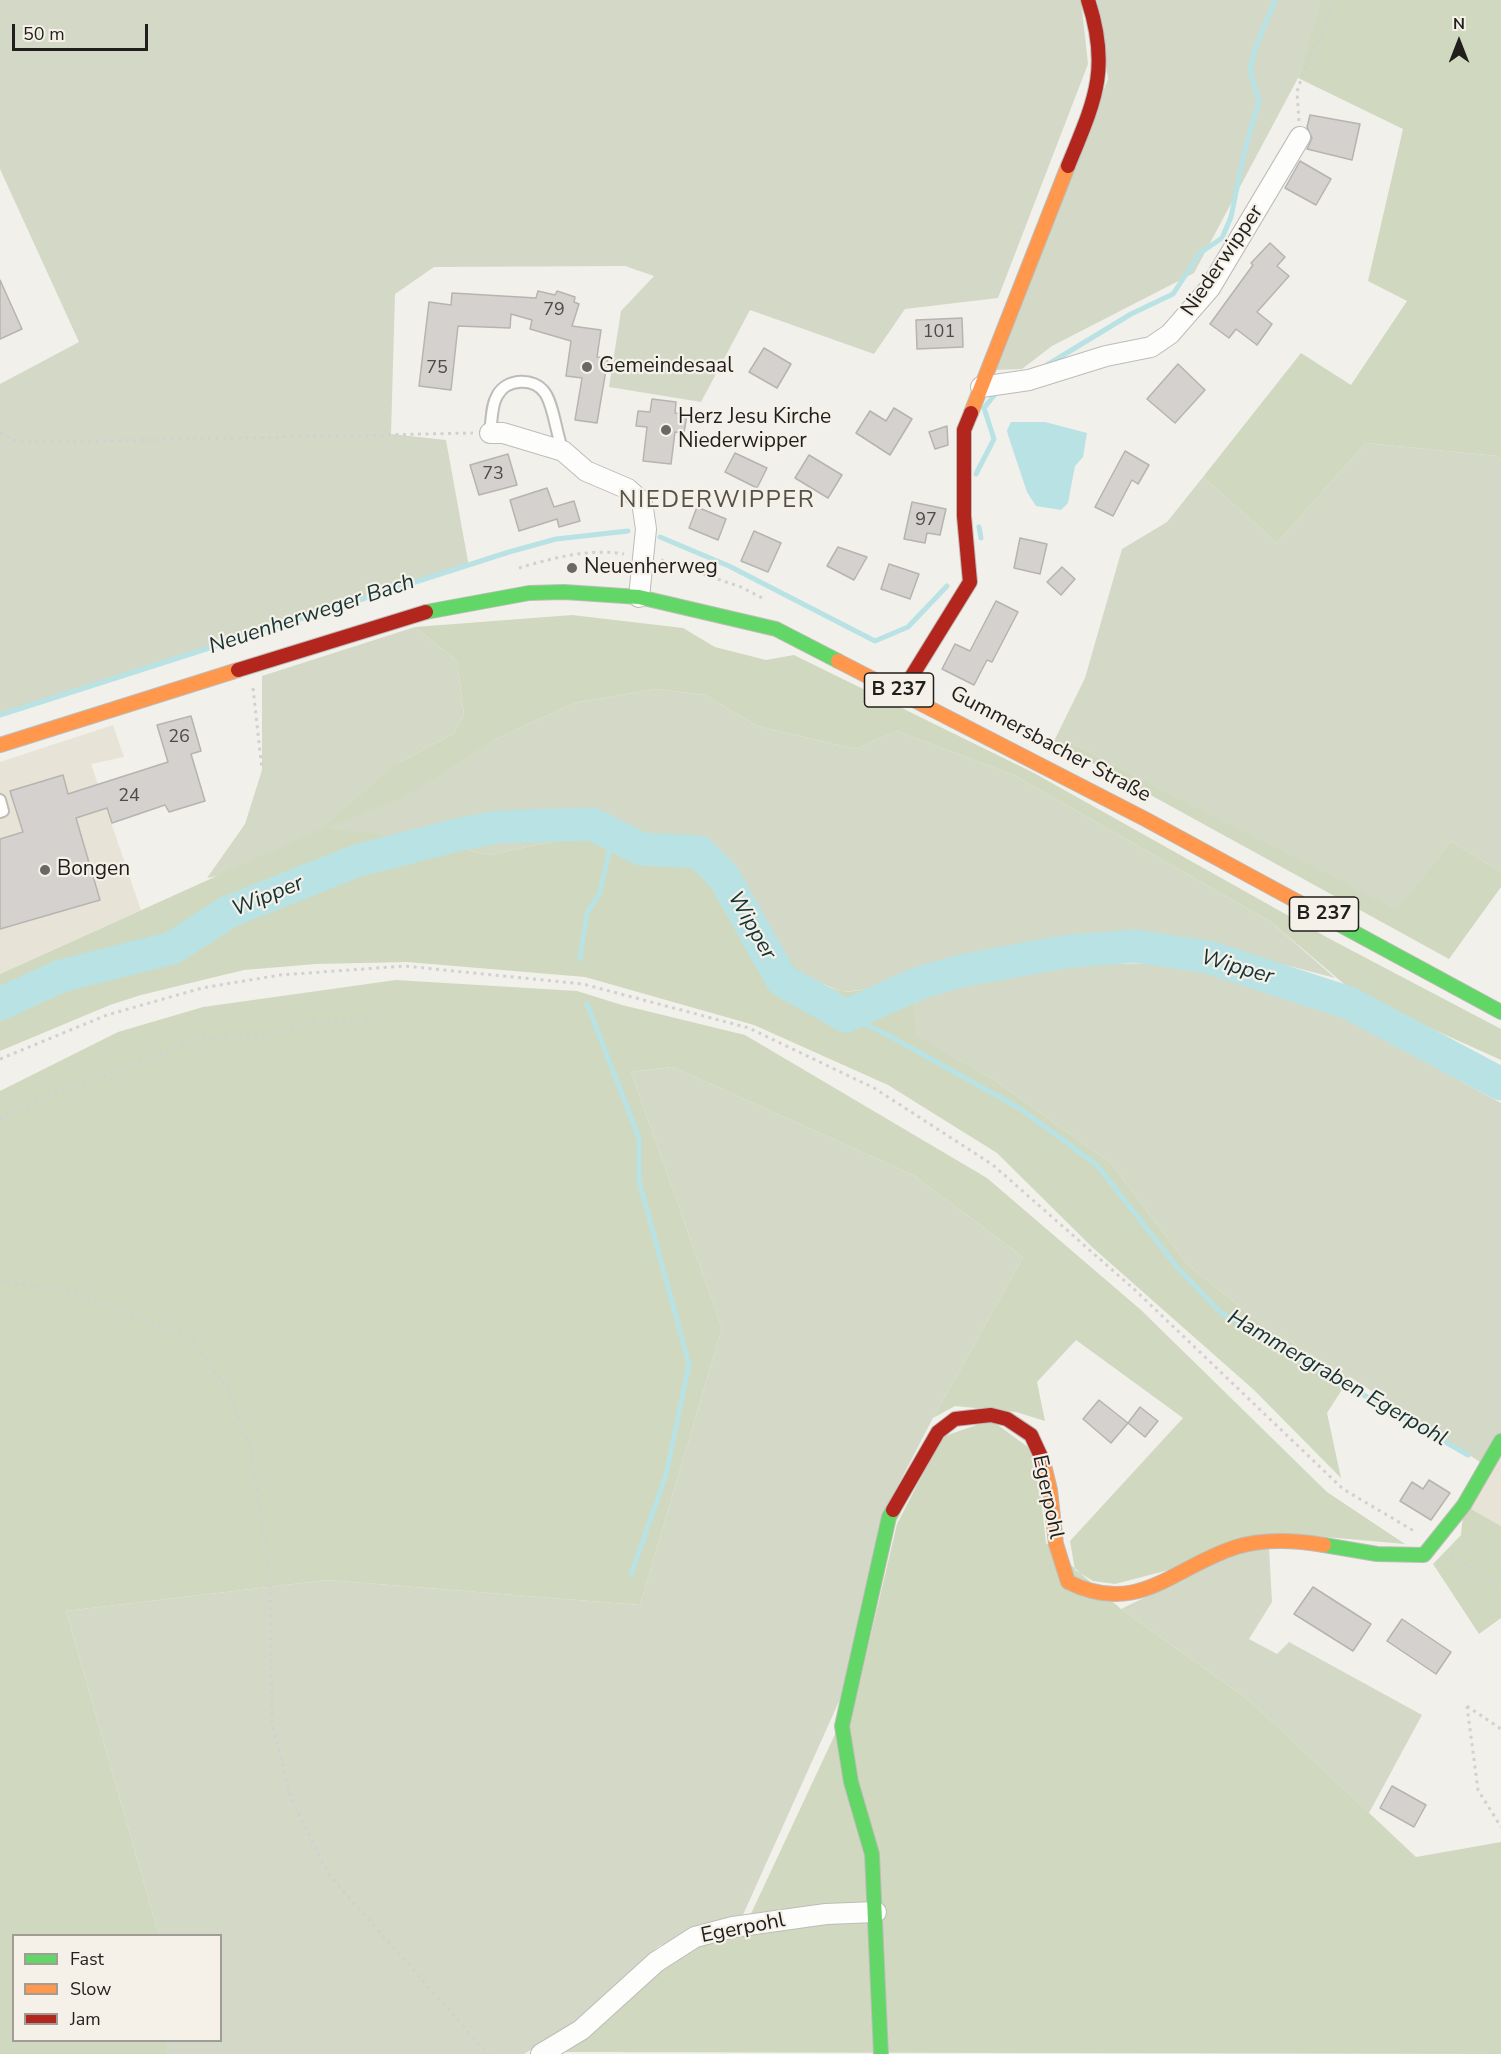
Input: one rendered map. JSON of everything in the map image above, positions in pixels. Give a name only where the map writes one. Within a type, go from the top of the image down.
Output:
[{"type":"street","points":[[902,692],[970,582],[964,516],[964,429],[1094,101],[1099,82],[1099,38],[1088,0]]},
{"type":"street","name":"Niederwipper","points":[[981,387],[1029,380],[1106,356],[1151,346],[1170,334],[1210,288],[1300,137]]},
{"type":"street","points":[[490,433],[503,433],[564,451],[586,471],[628,489],[642,502],[646,529],[639,597]]},
{"type":"street","name":"Gummersbacher Straße","points":[[0,744],[404,617],[480,600],[564,592],[639,597],[776,629],[1145,819],[1501,1012]]},
{"type":"street","name":"Egerpohl","points":[[881,2054],[872,1854],[851,1782],[842,1726],[889,1517],[938,1432],[955,1419],[991,1415],[1007,1419],[1031,1435],[1042,1456],[1050,1490],[1056,1544],[1068,1582],[1088,1592],[1115,1596],[1143,1588],[1239,1546],[1273,1540],[1378,1556],[1424,1555],[1464,1505],[1501,1441]]},
{"type":"street","name":"Egerpohl","points":[[542,2054],[580,2030],[656,1962],[694,1937],[733,1927],[826,1914],[876,1912]]},
{"type":"lane","points":[[490,433],[498,394],[506,385],[523,381],[535,384],[544,392],[549,402],[556,435],[564,451]]},
{"type":"lane","points":[[0,800],[3,811],[0,812]]},
{"type":"path","points":[[1300,137],[1297,92],[1303,73],[1325,29],[1332,0]]},
{"type":"path","points":[[0,433],[16,441],[51,442],[490,433]]},
{"type":"path","points":[[512,570],[547,559],[610,552],[662,561],[741,587],[770,603]]},
{"type":"path","points":[[250,665],[261,738],[262,770]]},
{"type":"path","points":[[0,1059],[107,1015],[202,988],[280,975],[405,966],[583,984],[750,1028],[874,1088],[993,1165],[1135,1290],[1343,1489],[1435,1543],[1501,1588]]},
{"type":"path","points":[[0,1119],[36,1101],[199,1039],[269,1035],[308,1022],[379,1021]]},
{"type":"path","points":[[0,1281],[67,1291],[189,1336],[229,1390],[253,1462],[270,1576],[272,1722],[291,1798],[329,1875],[488,2054]]},
{"type":"path","points":[[1501,1729],[1467,1706],[1478,1790],[1501,1827]]},
{"type":"shaded area","points":[[113,725],[124,757],[91,764],[141,910],[0,974],[0,762]]},
{"type":"shaded area","points":[[1501,1441],[1501,1526],[1464,1505]]},
{"type":"green space","points":[[0,0],[1081,0],[1088,64],[998,298],[905,309],[874,354],[750,310],[701,402],[609,387],[621,311],[654,276],[625,266],[434,267],[395,294],[391,434],[446,440],[469,567],[0,717],[0,384],[79,342],[0,169]]},
{"type":"green space","points":[[1097,0],[1322,0],[1323,4],[1298,78],[1194,273],[1052,346],[1022,369],[994,370],[1108,79]]},
{"type":"green space","points":[[1322,0],[1501,0],[1501,460],[1497,456],[1366,443],[1277,543],[1203,477],[1301,353],[1351,385],[1407,301],[1368,281],[1403,129],[1298,78]]},
{"type":"green space","points":[[1366,443],[1497,456],[1501,460],[1501,872],[1451,841],[1397,911],[1070,742],[1065,748],[1054,741],[1085,678],[1122,549],[1167,522],[1203,477],[1277,543]]},
{"type":"green space","points":[[572,615],[683,628],[715,647],[766,660],[794,655],[1034,773],[1330,939],[1501,1029],[1501,1060],[1357,995],[1271,922],[1014,775],[897,731],[855,749],[757,726],[705,695],[657,689],[574,703],[494,740],[402,798],[324,828],[421,839],[489,855],[612,829],[722,850],[756,913],[784,953],[800,969],[819,982],[841,991],[869,989],[887,1009],[927,988],[914,1007],[915,1035],[993,1079],[1111,1163],[1188,1265],[1263,1325],[1350,1377],[1327,1413],[1341,1478],[1254,1390],[1092,1247],[997,1153],[888,1085],[754,1025],[585,977],[407,962],[316,964],[244,970],[141,995],[110,1005],[0,1051],[0,974],[323,828],[396,764],[453,734],[464,715],[457,661],[415,627]]},
{"type":"green space","points":[[415,627],[457,661],[464,715],[453,734],[396,764],[494,740],[574,703],[657,689],[705,695],[757,726],[855,749],[897,731],[1014,775],[1271,922],[1335,978],[1210,945],[1124,939],[1047,945],[920,973],[869,989],[843,992],[813,980],[784,956],[722,850],[612,829],[489,855],[421,839],[207,878],[245,824],[262,770],[262,676]]},
{"type":"green space","points":[[1070,742],[1397,910],[1451,841],[1501,872],[1501,887],[1449,959],[1065,748]]},
{"type":"green space","points":[[1153,963],[1219,970],[1343,1017],[1501,1103],[1501,1441],[1486,1466],[1350,1377],[1263,1325],[1188,1265],[1111,1163],[993,1079],[914,1035],[914,1007],[927,988],[1058,965]]},
{"type":"green space","points":[[396,980],[577,991],[622,1005],[745,1035],[987,1178],[1141,1310],[1327,1492],[1405,1544],[1303,1535],[1115,1584],[1093,1581],[1075,1570],[1070,1541],[1183,1418],[1076,1340],[1037,1382],[1045,1421],[1016,1412],[955,1406],[933,1418],[1023,1257],[913,1175],[673,1067],[631,1072],[722,1328],[640,1605],[327,1580],[66,1611],[159,1934],[12,1934],[12,2042],[166,2042],[166,2054],[0,2054],[0,1091],[118,1032],[203,1007]]},
{"type":"green space","points":[[673,1067],[913,1175],[1023,1257],[933,1418],[883,1514],[850,1677],[742,1917],[659,1946],[574,2024],[524,2054],[166,2054],[166,2042],[222,2042],[222,1934],[159,1934],[66,1611],[327,1580],[640,1605],[722,1328],[631,1072]]},
{"type":"green space","points":[[991,1420],[1036,1453],[1046,1543],[1121,1609],[1249,1700],[1416,1857],[1501,1842],[1501,2054],[566,2052],[659,1965],[703,1942],[741,1935],[860,1681],[897,1524],[942,1437]]},
{"type":"green space","points":[[1464,1505],[1501,1526],[1501,1618],[1479,1634],[1433,1564],[1461,1535]]},
{"type":"green space","points":[[1269,1548],[1272,1602],[1249,1639],[1277,1654],[1289,1642],[1422,1715],[1369,1813],[1249,1700],[1121,1609],[1242,1550]]},
{"type":"water","points":[[1011,422],[1045,422],[1087,433],[1083,457],[1075,466],[1068,503],[1061,510],[1036,506],[1027,492],[1008,435],[1007,430]]},
{"type":"building","points":[[1310,115],[1360,124],[1352,160],[1307,149],[1312,138],[1307,127]]},
{"type":"building","points":[[1300,161],[1331,179],[1316,205],[1285,188]]},
{"type":"building","points":[[1270,243],[1285,257],[1277,266],[1289,276],[1257,312],[1272,324],[1257,345],[1236,329],[1229,338],[1210,324],[1253,265],[1251,263]]},
{"type":"building","points":[[0,280],[22,329],[0,339]]},
{"type":"building","points":[[538,291],[555,295],[557,291],[575,297],[574,302],[579,304],[572,326],[601,330],[597,357],[608,358],[597,423],[575,420],[582,378],[566,376],[571,341],[530,329],[532,320],[511,314],[510,328],[458,326],[451,390],[419,386],[429,302],[451,305],[452,293],[536,298]]},
{"type":"building","points":[[962,318],[963,347],[917,349],[916,320]]},
{"type":"building","points":[[764,348],[791,364],[777,388],[749,372]]},
{"type":"building","points":[[1178,364],[1205,390],[1175,423],[1147,399]]},
{"type":"building","name":"Herz Jesu Kirche Niederwipper","points":[[652,399],[676,402],[675,413],[687,415],[684,433],[675,432],[671,464],[643,461],[647,427],[636,426],[638,411],[650,412]]},
{"type":"building","points":[[894,408],[912,419],[890,455],[856,433],[870,411],[886,421]]},
{"type":"building","points":[[947,426],[948,445],[935,449],[929,432]]},
{"type":"building","points":[[1125,451],[1149,465],[1138,484],[1132,480],[1113,516],[1095,507]]},
{"type":"building","points":[[735,453],[767,468],[757,488],[725,472]]},
{"type":"building","points":[[508,454],[517,485],[479,495],[470,465]]},
{"type":"building","points":[[809,455],[842,475],[828,498],[795,478]]},
{"type":"building","points":[[547,488],[554,507],[574,501],[580,521],[559,527],[557,519],[519,531],[510,500]]},
{"type":"building","points":[[912,502],[946,509],[940,535],[927,533],[925,543],[904,539]]},
{"type":"building","points":[[697,507],[726,519],[718,540],[689,528]]},
{"type":"building","points":[[754,531],[781,543],[768,572],[741,561]]},
{"type":"building","points":[[1020,538],[1047,544],[1040,574],[1014,568]]},
{"type":"building","points":[[838,547],[867,557],[854,580],[827,566]]},
{"type":"building","points":[[889,564],[919,574],[910,599],[881,589]]},
{"type":"building","points":[[1062,567],[1075,579],[1061,595],[1047,582]]},
{"type":"building","points":[[996,601],[1018,612],[992,662],[987,660],[974,685],[942,669],[955,644],[970,651]]},
{"type":"building","name":"Bongen","points":[[191,716],[201,751],[191,754],[205,801],[169,812],[165,805],[112,823],[107,808],[76,818],[100,900],[0,929],[0,839],[23,832],[10,791],[63,775],[68,794],[168,762],[157,725]]},
{"type":"building","points":[[1099,1400],[1128,1423],[1111,1443],[1083,1419]]},
{"type":"building","points":[[1140,1407],[1158,1421],[1145,1437],[1128,1423]]},
{"type":"building","points":[[1429,1480],[1450,1493],[1431,1520],[1400,1501],[1412,1482],[1423,1489]]},
{"type":"building","points":[[1313,1587],[1371,1624],[1353,1651],[1294,1614]]},
{"type":"building","points":[[1402,1619],[1451,1652],[1436,1674],[1387,1641]]},
{"type":"building","points":[[1392,1786],[1426,1805],[1414,1827],[1380,1808]]},
{"type":"waterway","name":"Neuenherweger Bach","points":[[1047,365],[1131,314],[1173,294],[1200,253],[1222,238],[1231,217],[1244,153],[1259,101],[1250,70],[1255,49],[1275,0]]},
{"type":"waterway","name":"Neuenherweger Bach","points":[[976,474],[994,439],[984,408],[996,393]]},
{"type":"waterway","name":"Neuenherweger Bach","points":[[979,527],[981,538]]},
{"type":"waterway","name":"Neuenherweger Bach","points":[[0,715],[509,552],[556,539],[628,531]]},
{"type":"waterway","name":"Neuenherweger Bach","points":[[660,537],[729,566],[875,641],[908,627],[947,586]]},
{"type":"waterway","name":"Wipper","points":[[0,1004],[61,976],[172,948],[228,912],[356,861],[497,827],[592,824],[641,849],[699,852],[724,877],[782,980],[846,1016],[919,983],[961,971],[1063,952],[1134,946],[1208,957],[1349,1003],[1501,1084]]},
{"type":"waterway","points":[[580,959],[587,913],[600,892],[613,834]]},
{"type":"waterway","points":[[587,1004],[639,1138],[639,1181],[689,1364],[666,1475],[631,1574]]},
{"type":"waterway","name":"Hammergraben Egerpohl","points":[[846,1016],[888,1035],[1019,1108],[1097,1165],[1176,1266],[1221,1313],[1468,1455]]},
{"type":"traffic: fast","points":[[426,612],[529,593],[564,592],[639,597],[776,629],[838,661]]},
{"type":"traffic: fast","points":[[1298,902],[1501,1012]]},
{"type":"traffic: fast","points":[[1324,1545],[1377,1554],[1424,1555],[1464,1505],[1501,1441]]},
{"type":"traffic: fast","points":[[881,2054],[872,1854],[851,1782],[842,1726],[889,1517],[893,1510]]},
{"type":"traffic: slow","points":[[971,413],[1068,166]]},
{"type":"traffic: slow","points":[[838,661],[1145,819],[1298,902]]},
{"type":"traffic: slow","points":[[0,745],[238,670]]},
{"type":"traffic: slow","points":[[1043,1461],[1050,1490],[1056,1544],[1068,1582],[1093,1591],[1115,1594],[1136,1592],[1214,1556],[1247,1544],[1280,1541],[1324,1545]]},
{"type":"traffic: jam","points":[[1068,166],[1092,104],[1099,66],[1095,25],[1088,0]]},
{"type":"traffic: jam","points":[[902,692],[970,582],[964,516],[964,430],[971,413]]},
{"type":"traffic: jam","points":[[238,670],[426,612]]},
{"type":"traffic: jam","points":[[893,1510],[938,1432],[955,1419],[991,1415],[1007,1419],[1031,1435],[1043,1461]]},
{"type":"place","name":"Gemeindesaal","points":[[587,367]]},
{"type":"place","name":"Herz Jesu Kirche Niederwipper","points":[[666,430]]},
{"type":"place","name":"Neuenherweg","points":[[572,568]]},
{"type":"place","name":"Bongen","points":[[45,870]]},
{"type":"district","name":"NIEDERWIPPER","points":[[717,501]]}]
